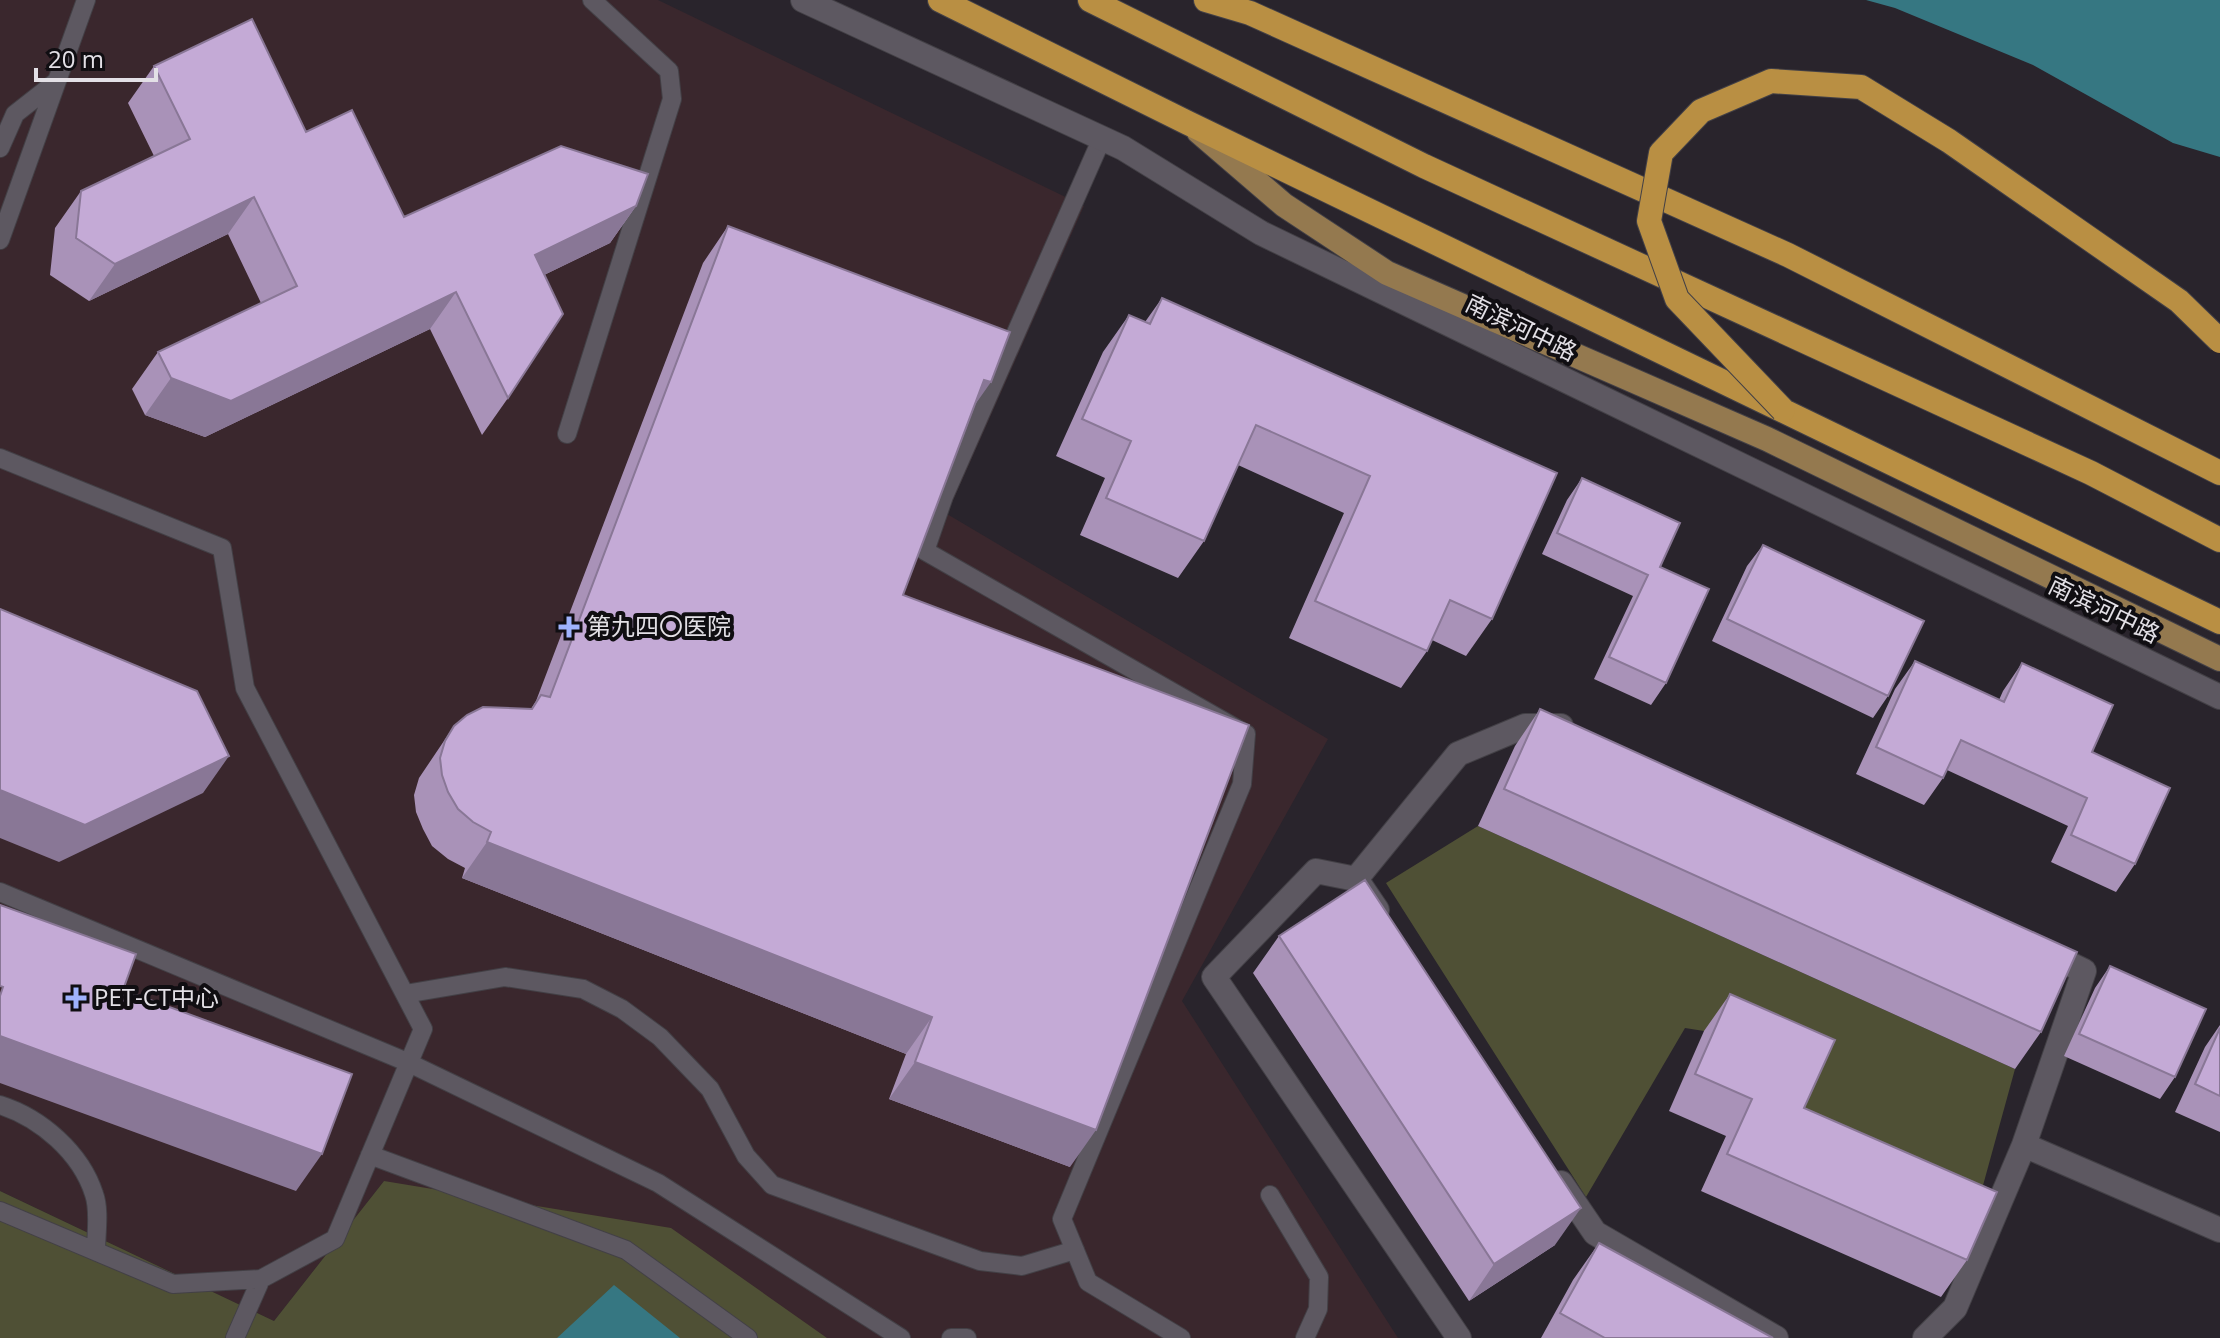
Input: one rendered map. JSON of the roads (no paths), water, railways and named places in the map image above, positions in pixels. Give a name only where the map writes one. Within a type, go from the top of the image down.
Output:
[{"type":"highway","name":"南滨河中路","points":[[940,0],[2220,622]]},
{"type":"highway","points":[[1090,0],[1424,166],[2091,473],[2220,540]]},
{"type":"highway","points":[[1206,0],[1250,13],[1788,255],[2220,473]]},
{"type":"highway","points":[[1783,410],[1677,299],[1649,221],[1661,153],[1701,111],[1771,81],[1861,87],[1949,141],[2179,301],[2220,341]]},
{"type":"main road","points":[[1188,123],[1284,205],[1387,273],[1767,439],[2220,659]]},
{"type":"street","name":"南滨河中路","points":[[803,0],[1102,138],[1261,233],[2220,697]]},
{"type":"street","points":[[1356,879],[1458,754],[1525,726],[1570,726],[1585,732]]},
{"type":"street","points":[[1392,932],[1356,879],[1316,871],[1214,977],[1459,1338]]},
{"type":"street","points":[[1925,1338],[1955,1308],[2024,1145],[2084,971],[2027,944]]},
{"type":"street","points":[[2024,1145],[2220,1230]]},
{"type":"street","points":[[1551,1168],[1595,1233],[1776,1338]]},
{"type":"lane","points":[[0,240],[86,0]]},
{"type":"lane","points":[[567,434],[672,99],[669,71],[592,0]]},
{"type":"lane","points":[[0,148],[15,114],[57,81]]},
{"type":"lane","points":[[1102,138],[944,496],[925,551],[1246,734],[1242,784],[1062,1219],[1088,1282],[1181,1338]]},
{"type":"lane","points":[[0,458],[222,548],[245,688],[423,1029],[335,1239],[261,1279],[173,1284],[0,1211]]},
{"type":"lane","points":[[0,892],[407,1062],[658,1183],[901,1338]]},
{"type":"lane","points":[[405,994],[505,977],[583,989],[622,1009],[660,1037],[710,1089],[746,1156],[772,1185],[980,1261],[1022,1266],[1075,1250]]},
{"type":"lane","points":[[0,1105],[17,1111],[78,1159],[95,1197],[96,1251]]},
{"type":"lane","points":[[370,1155],[626,1250],[748,1338]]},
{"type":"lane","points":[[1270,1195],[1319,1277],[1318,1309],[1305,1338]]},
{"type":"lane","points":[[235,1338],[261,1279]]},
{"type":"lane","points":[[951,1338],[967,1338]]},
{"type":"water","points":[[1866,0],[2220,0],[2220,157],[2173,143],[2033,65],[1895,8]]},
{"type":"water","points":[[614,1285],[680,1338],[557,1338]]},
{"type":"place","name":"第九四〇医院","points":[[569,627]]},
{"type":"place","name":"PET-CT中心","points":[[76,998]]}]
